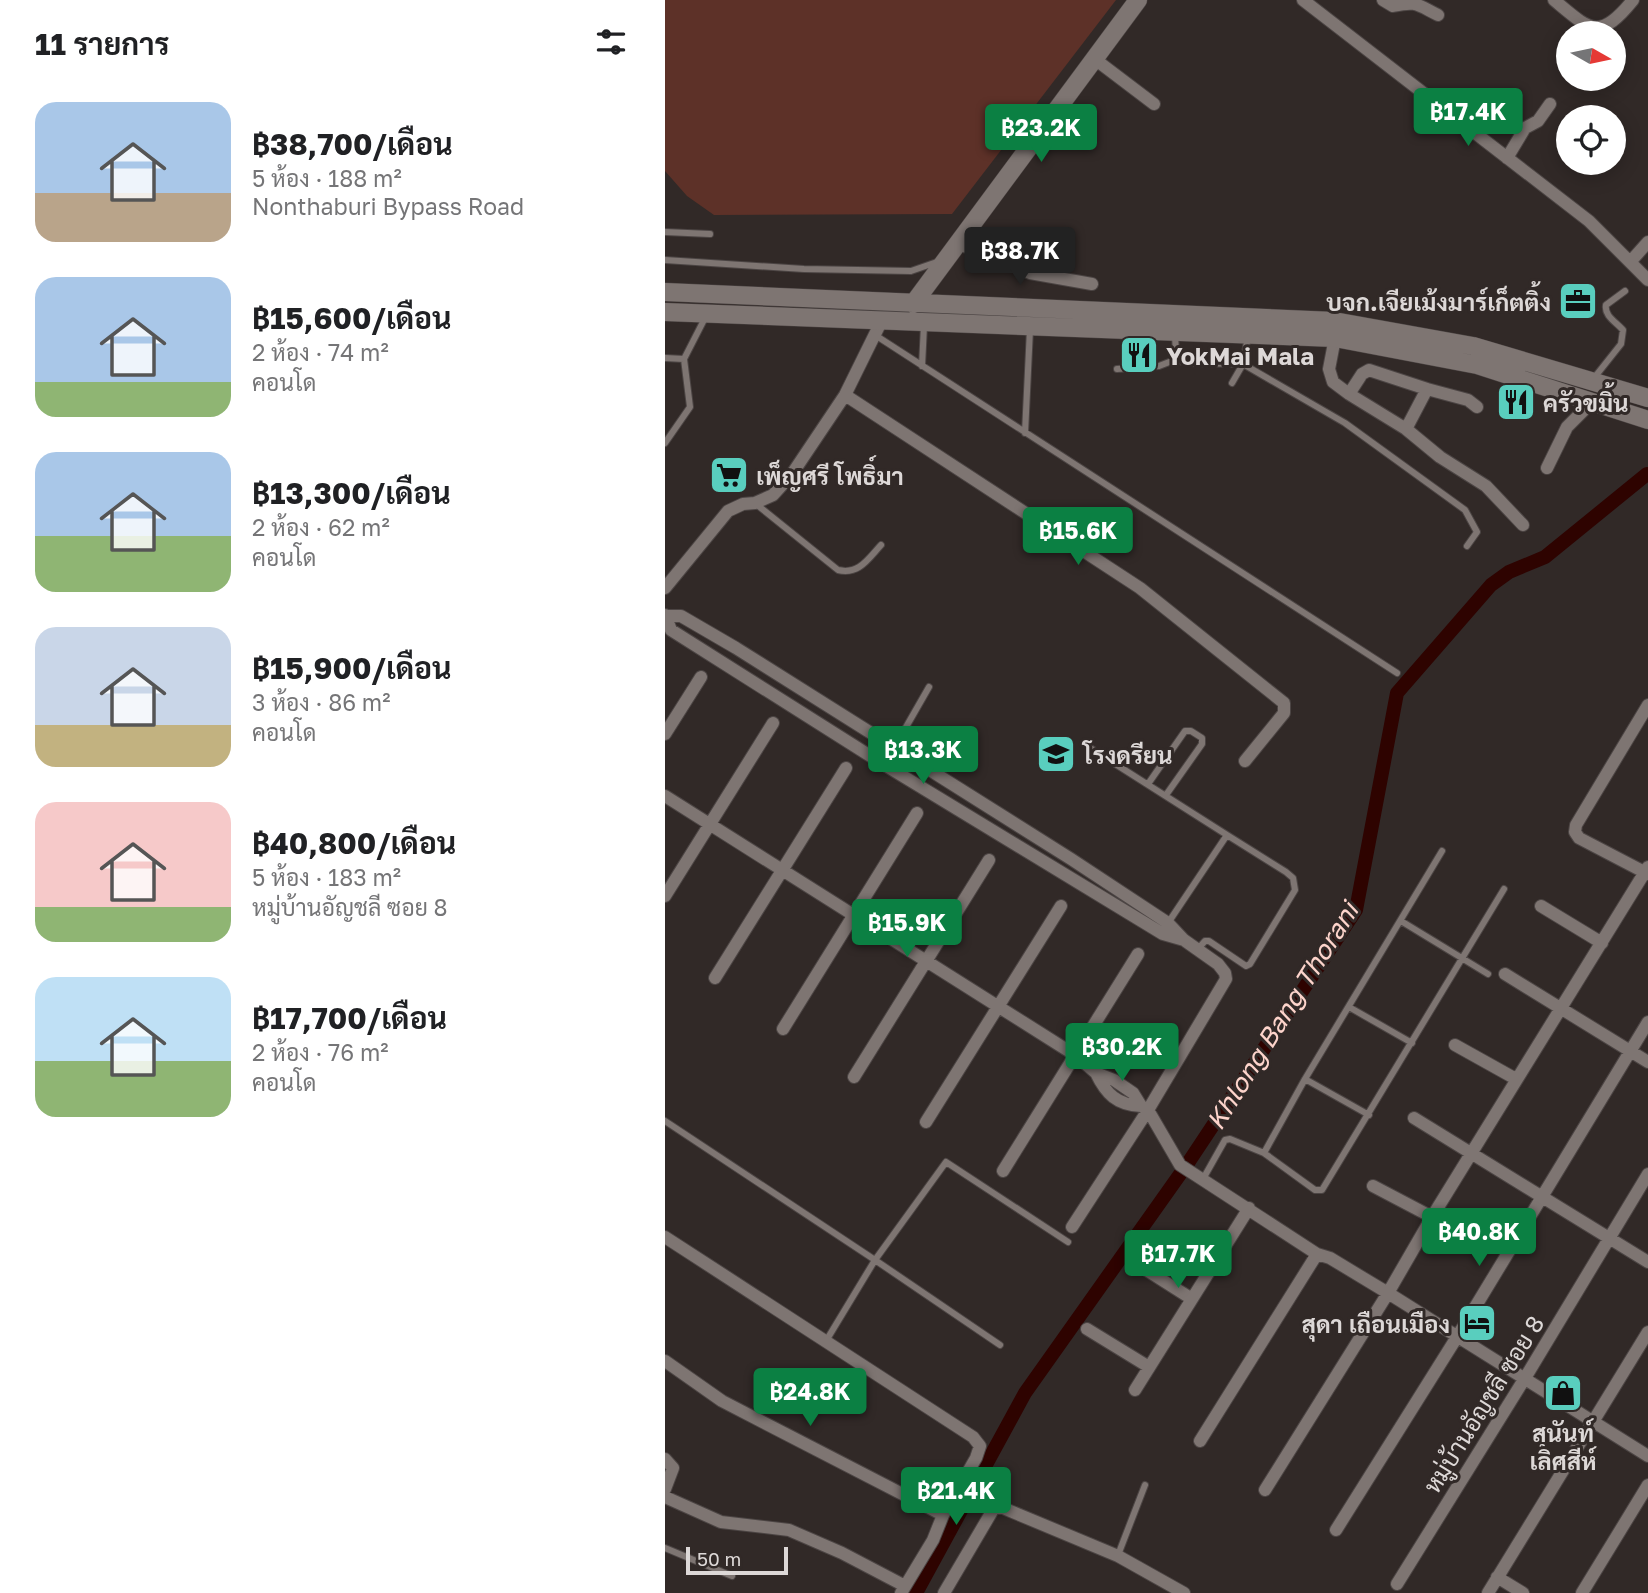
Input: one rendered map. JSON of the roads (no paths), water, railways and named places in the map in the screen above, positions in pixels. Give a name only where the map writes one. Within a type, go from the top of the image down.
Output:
[{"type":"main road","points":[[913,304],[1138,0]]},
{"type":"main road","points":[[665,292],[1334,321],[1473,346],[1648,398]]},
{"type":"main road","points":[[665,312],[878,329],[924,323],[1335,338],[1477,365],[1648,420]]},
{"type":"street","points":[[1303,0],[1589,221],[1648,280]]},
{"type":"street","points":[[1383,0],[1393,6],[1408,2],[1418,4],[1438,15]]},
{"type":"street","points":[[1553,0],[1586,26],[1602,27],[1619,18],[1633,0]]},
{"type":"street","points":[[1095,60],[1154,104]]},
{"type":"street","points":[[1507,158],[1525,128],[1538,121],[1550,104]]},
{"type":"street","points":[[1631,261],[1648,242]]},
{"type":"street","points":[[954,251],[1011,262],[1030,273],[1093,285]]},
{"type":"street","points":[[665,588],[728,512],[743,503],[755,503],[773,495],[779,489],[845,395],[878,329]]},
{"type":"street","points":[[1335,338],[1329,369],[1333,382],[1406,429],[1440,457],[1486,486],[1523,525]]},
{"type":"street","points":[[1349,394],[1362,374],[1369,370],[1468,400],[1477,407]]},
{"type":"street","points":[[1406,429],[1427,389]]},
{"type":"street","points":[[845,395],[1140,588],[1285,703],[1284,713],[1245,761]]},
{"type":"street","points":[[1547,468],[1567,427],[1593,401]]},
{"type":"street","points":[[1072,1227],[1226,979],[1225,973],[1218,964],[1184,940],[1168,923],[1051,846],[736,648],[681,616],[666,615],[671,630],[883,764],[1163,934],[1184,940]]},
{"type":"street","points":[[665,734],[701,677]]},
{"type":"street","points":[[1265,1490],[1388,1293],[1516,1079],[1647,871],[1579,838],[1575,832],[1576,825],[1648,705]]},
{"type":"street","points":[[665,896],[773,723]]},
{"type":"street","points":[[883,764],[894,748]]},
{"type":"street","points":[[715,978],[846,768]]},
{"type":"street","points":[[665,796],[1075,1055],[1096,1073],[1106,1092],[1126,1105],[1144,1108],[1180,1165],[1197,1177],[1317,1254],[1330,1258],[1388,1293],[1648,1456]]},
{"type":"street","points":[[783,1030],[917,813]]},
{"type":"street","points":[[1040,860],[1051,846]]},
{"type":"street","points":[[854,1077],[989,860]]},
{"type":"street","points":[[926,1122],[1061,906]]},
{"type":"street","points":[[1541,906],[1602,943]]},
{"type":"street","points":[[1003,1171],[1138,954]]},
{"type":"street","points":[[1505,974],[1648,1062]]},
{"type":"street","points":[[1336,1530],[1648,1022]]},
{"type":"street","points":[[1455,1045],[1516,1079]]},
{"type":"street","points":[[1414,1118],[1648,1262]]},
{"type":"street","name":"หมู่บ้านอัญชลี ซอย 8","points":[[1397,1584],[1648,1174]]},
{"type":"street","points":[[1373,1186],[1432,1217]]},
{"type":"street","points":[[1135,1390],[1249,1208]]},
{"type":"street","points":[[665,1237],[973,1437],[980,1446],[943,1515],[933,1540],[903,1590],[842,1553],[789,1530],[721,1522],[665,1497]]},
{"type":"street","points":[[1200,1441],[1317,1254]]},
{"type":"street","points":[[1137,1264],[1192,1299]]},
{"type":"street","points":[[1087,1329],[1149,1367]]},
{"type":"street","points":[[1487,1593],[1648,1332]]},
{"type":"street","points":[[665,1361],[722,1401],[943,1515]]},
{"type":"street","points":[[665,1460],[673,1468],[665,1489]]},
{"type":"street","points":[[1582,1593],[1648,1485]]},
{"type":"street","points":[[944,1593],[994,1508],[1003,1508],[1118,1556],[1184,1593]]},
{"type":"street","points":[[1497,1577],[1523,1593]]},
{"type":"lane","points":[[665,232],[710,234]]},
{"type":"lane","points":[[665,260],[804,269],[911,271],[920,270],[954,251]]},
{"type":"lane","points":[[1592,381],[1621,344],[1623,330],[1605,309],[1605,304],[1625,291]]},
{"type":"lane","points":[[665,443],[689,407],[684,359],[707,314]]},
{"type":"lane","points":[[922,366],[924,323]]},
{"type":"lane","points":[[1025,433],[1030,327]]},
{"type":"lane","points":[[878,329],[922,366],[1397,673]]},
{"type":"lane","points":[[1175,331],[1177,359]]},
{"type":"lane","points":[[1232,383],[1243,364],[1248,334]]},
{"type":"lane","points":[[665,358],[684,359]]},
{"type":"lane","points":[[1117,369],[1159,366],[1177,359],[1188,363],[1243,364],[1345,423],[1465,510],[1477,532],[1467,547]]},
{"type":"lane","points":[[755,503],[838,570],[848,573],[857,570],[881,545]]},
{"type":"lane","points":[[894,748],[929,687]]},
{"type":"lane","points":[[1148,784],[1185,731],[1198,735],[1202,738],[1202,744],[1166,795]]},
{"type":"lane","points":[[1087,746],[1293,878],[1295,890],[1250,964],[1246,966],[1235,960],[1209,941],[1205,941],[1197,950]]},
{"type":"lane","points":[[1168,923],[1227,835]]},
{"type":"lane","points":[[1264,1153],[1305,1079],[1442,851]]},
{"type":"lane","points":[[1197,1177],[1226,1140],[1234,1139],[1264,1153],[1315,1190],[1322,1190],[1504,889]]},
{"type":"lane","points":[[1401,921],[1488,974]]},
{"type":"lane","points":[[1349,1007],[1412,1043]]},
{"type":"lane","points":[[1305,1079],[1369,1115]]},
{"type":"lane","points":[[665,1121],[1000,1345]]},
{"type":"lane","points":[[826,1341],[875,1260],[946,1162],[1067,1242]]},
{"type":"lane","points":[[1118,1556],[1145,1485]]},
{"type":"lane","points":[[665,1548],[731,1576]]},
{"type":"waterway","name":"Khlong Bang Thorani","points":[[916,1593],[1025,1393],[1188,1163],[1356,910],[1397,693],[1491,585],[1509,572],[1545,557],[1647,474]]},
{"type":"place","name":"บจก.เจียเม้งมาร์เก็ตติ้ง","points":[[1578,301]]},
{"type":"place","name":"YokMai Mala","points":[[1139,355]]},
{"type":"place","name":"ครัวขมิ้น","points":[[1516,402]]},
{"type":"place","name":"เพ็ญศรี โพธิ์มา","points":[[729,475]]},
{"type":"place","name":"โรงดรียน","points":[[1056,754]]},
{"type":"place","name":"สุดา เถือนเมือง","points":[[1477,1323]]},
{"type":"place","name":"สุนันท์ เลิศสีห์","points":[[1563,1393]]}]
